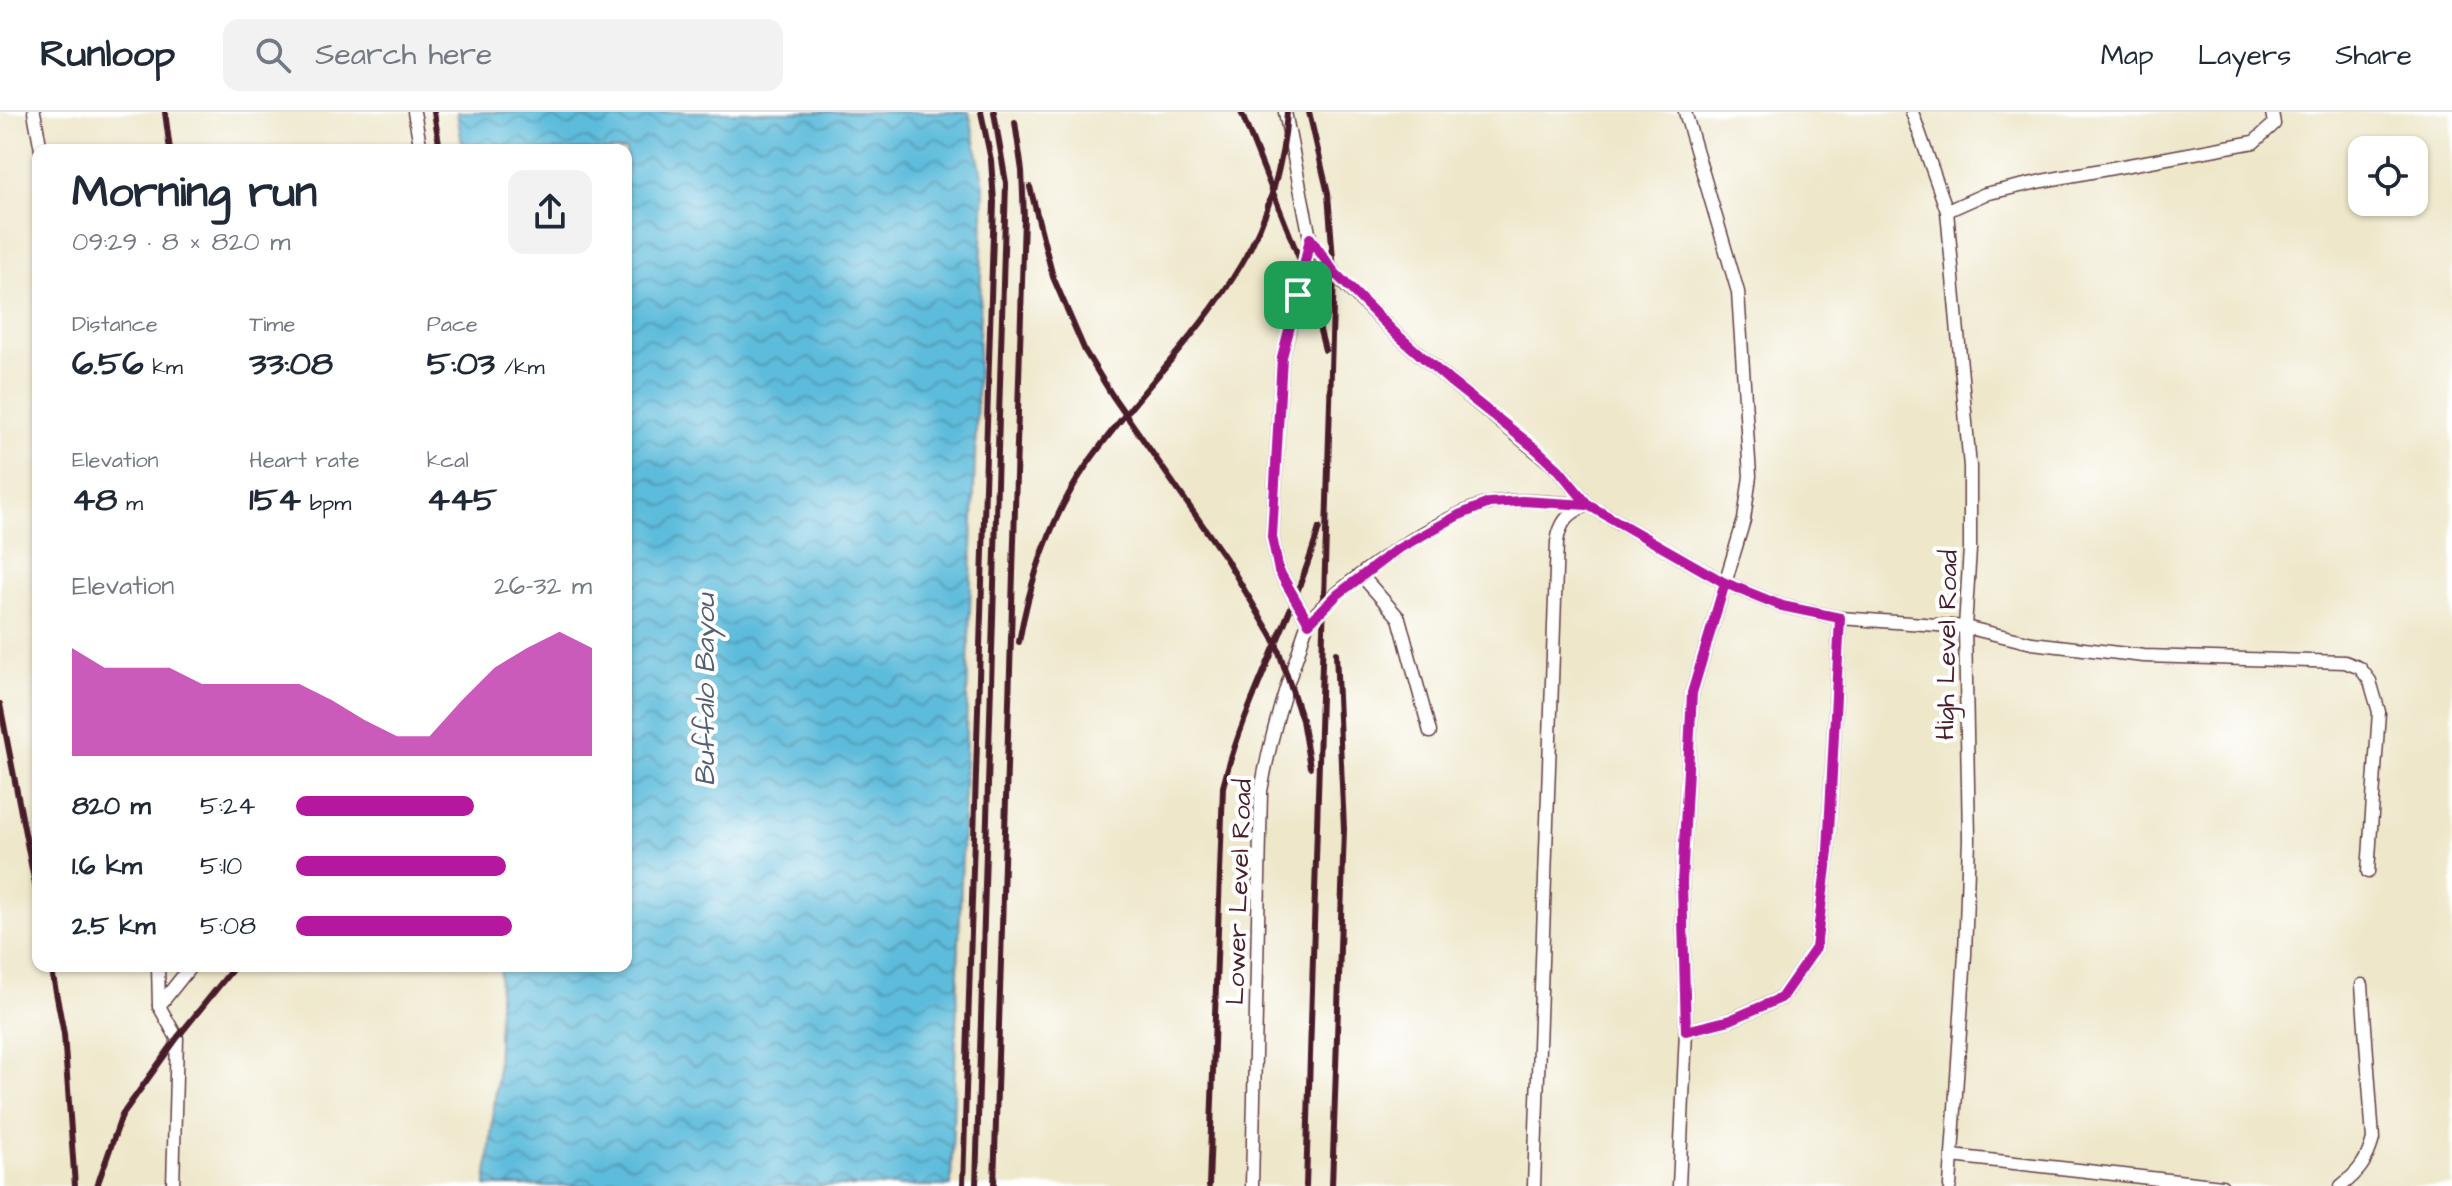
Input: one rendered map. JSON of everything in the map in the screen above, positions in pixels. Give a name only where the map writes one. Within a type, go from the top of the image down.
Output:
[{"type":"lane","points":[[34,112],[40,144]]},
{"type":"lane","points":[[414,112],[420,144]]},
{"type":"lane","points":[[1285,112],[1310,238],[1305,273],[1282,357],[1272,537],[1279,571],[1309,623]]},
{"type":"lane","points":[[1679,1186],[1686,1031],[1682,883],[1692,693],[1744,520],[1750,476],[1738,292],[1685,112]]},
{"type":"lane","name":"High Level Road","points":[[1912,112],[1947,211],[1970,467],[1970,549],[1965,627],[1969,839],[1950,1186]]},
{"type":"lane","points":[[1947,211],[1985,194],[2042,181],[2254,142],[2274,124],[2272,112]]},
{"type":"lane","points":[[1310,238],[1334,272],[1394,332],[1536,449],[1559,470],[1588,505],[1725,583],[1782,606],[1840,618],[1965,627],[2011,640],[2144,656],[2345,662],[2360,668],[2370,681],[2379,712],[2368,872]]},
{"type":"lane","name":"Lower Level Road","points":[[1252,1186],[1261,791],[1289,677],[1309,623],[1361,575],[1396,550],[1446,522],[1489,503],[1522,501],[1588,505]]},
{"type":"lane","points":[[1534,1186],[1557,542],[1559,529],[1566,517],[1588,505]]},
{"type":"lane","points":[[1361,575],[1399,618],[1430,732]]},
{"type":"lane","points":[[1686,1031],[1730,1020],[1781,998],[1816,948],[1828,851],[1840,618]]},
{"type":"lane","points":[[158,972],[159,1006],[177,1038],[173,1186]]},
{"type":"lane","points":[[159,1006],[186,972]]},
{"type":"lane","points":[[2341,1186],[2368,1159],[2373,1139],[2362,985]]},
{"type":"lane","points":[[1952,1156],[2222,1186]]},
{"type":"water","name":"Buffalo Bayou","points":[[457,112],[969,112],[984,185],[951,1186],[486,1186],[497,1078],[500,972],[632,972],[632,144],[462,144]]},
{"type":"railway","points":[[165,112],[169,144]]},
{"type":"railway","points":[[434,112],[439,144]]},
{"type":"railway","points":[[963,1186],[994,202],[991,160],[981,112]]},
{"type":"railway","points":[[976,1186],[1006,183],[994,112]]},
{"type":"railway","points":[[1241,112],[1305,273],[1325,350]]},
{"type":"railway","points":[[1019,642],[1043,551],[1073,486],[1105,440],[1206,316],[1251,246],[1273,190],[1287,112]]},
{"type":"railway","points":[[1306,1186],[1334,272],[1328,194],[1309,112]]},
{"type":"railway","points":[[994,1186],[1024,218],[1015,122]]},
{"type":"railway","points":[[1030,187],[1053,277],[1085,351],[1226,559],[1276,643],[1302,720],[1310,767]]},
{"type":"railway","points":[[1209,1186],[1223,787],[1232,754],[1297,594],[1319,528]]},
{"type":"railway","points":[[1332,1186],[1344,829],[1336,653]]},
{"type":"railway","points":[[0,704],[32,869]]},
{"type":"railway","points":[[52,972],[64,1034],[75,1186]]},
{"type":"railway","points":[[97,1186],[122,1115],[177,1038],[230,972]]},
{"type":"route","points":[[1298,295],[1282,357],[1272,537],[1279,571],[1309,623],[1337,595],[1396,550],[1459,515],[1489,503],[1522,501],[1588,505],[1725,583],[1692,693],[1682,883],[1686,1031],[1730,1020],[1781,998],[1816,948],[1828,851],[1840,618],[1782,606],[1725,583],[1657,544],[1588,505],[1559,470],[1536,449],[1450,381],[1346,286],[1321,257],[1310,238],[1298,295]]}]
